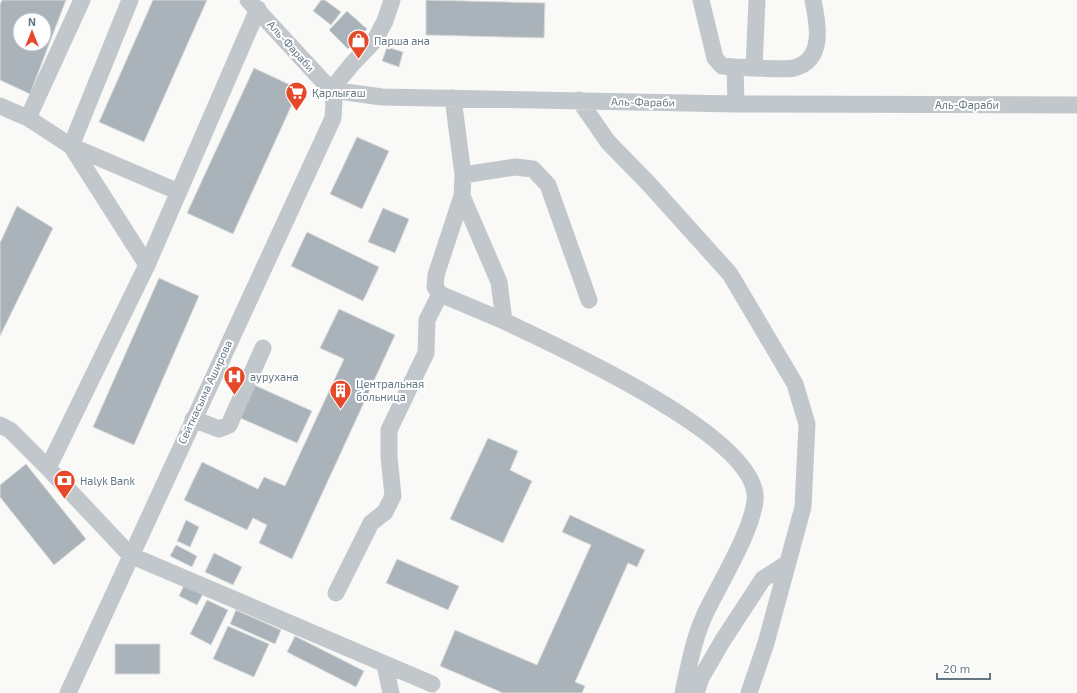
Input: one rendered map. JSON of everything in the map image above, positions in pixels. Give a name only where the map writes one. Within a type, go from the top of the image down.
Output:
[{"type":"street","points":[[28,118],[82,0]]},
{"type":"street","points":[[71,146],[130,0]]},
{"type":"street","points":[[331,90],[352,64],[375,40],[385,22],[392,0]]},
{"type":"street","points":[[701,0],[715,58],[722,66],[754,68],[793,68],[807,63],[815,52],[817,43],[818,22],[813,0]]},
{"type":"street","points":[[754,68],[757,0]]},
{"type":"street","points":[[48,468],[147,265],[179,192],[253,5]]},
{"type":"street","name":"Аль-Фараби","points":[[253,5],[331,90],[382,97],[736,104],[1077,104]]},
{"type":"street","points":[[735,67],[736,104]]},
{"type":"street","name":"Сейткасыма Аширова","points":[[68,693],[130,555],[333,118],[334,102],[331,90]]},
{"type":"street","points":[[453,98],[463,175],[462,196],[436,275],[435,287],[440,294],[504,321],[596,365],[683,416],[727,450],[745,470],[753,489],[756,500],[750,522],[706,613],[693,647],[683,693]]},
{"type":"street","points":[[579,100],[608,142],[649,184],[730,274],[795,384],[807,424],[803,508],[766,643],[749,693]]},
{"type":"street","points":[[0,106],[28,118],[71,146],[179,192]]},
{"type":"street","points":[[71,146],[147,265]]},
{"type":"street","points":[[463,175],[515,167],[533,169],[548,185],[589,300]]},
{"type":"street","points":[[462,196],[499,282],[504,321]]},
{"type":"street","points":[[336,593],[371,523],[385,512],[393,496],[388,457],[389,430],[426,353],[427,320],[440,294]]},
{"type":"street","points":[[193,419],[219,429],[229,425],[263,348]]},
{"type":"street","points":[[0,426],[10,430],[130,555],[432,684]]},
{"type":"street","points":[[696,693],[701,678],[723,640],[763,580],[788,563]]},
{"type":"street","points":[[385,665],[391,693]]},
{"type":"building","points":[[2,0],[66,0],[52,37],[52,12],[12,12],[12,52],[46,52],[30,94],[0,80],[0,5]]},
{"type":"building","points":[[153,0],[207,0],[144,142],[99,122]]},
{"type":"building","points":[[321,0],[325,0],[341,12],[331,25],[313,11]]},
{"type":"building","points":[[426,0],[545,3],[544,38],[426,35]]},
{"type":"building","points":[[347,11],[367,29],[348,49],[329,30]]},
{"type":"building","points":[[387,47],[403,52],[399,67],[382,61]]},
{"type":"building","points":[[254,68],[299,89],[233,234],[187,213]]},
{"type":"building","points":[[357,137],[389,151],[362,209],[330,194]]},
{"type":"building","points":[[17,206],[53,228],[0,336],[0,243]]},
{"type":"building","points":[[383,208],[409,219],[395,253],[368,242]]},
{"type":"building","points":[[307,232],[379,267],[363,301],[291,266]]},
{"type":"building","points":[[159,278],[199,296],[134,445],[93,427]]},
{"type":"building","name":"Центральная больница","points":[[339,309],[395,335],[292,559],[259,543],[267,525],[253,518],[247,530],[184,500],[202,462],[258,489],[264,477],[285,486],[344,359],[320,348]]},
{"type":"building","points":[[252,384],[312,411],[297,443],[238,417]]},
{"type":"building","points":[[488,438],[518,451],[510,470],[532,481],[503,543],[450,519]]},
{"type":"building","points":[[26,464],[86,539],[54,565],[0,497],[0,485]]},
{"type":"building","points":[[570,515],[645,550],[637,567],[628,563],[575,682],[585,686],[582,693],[503,693],[440,666],[455,630],[537,665],[591,545],[562,532]]},
{"type":"building","points":[[186,520],[199,527],[190,547],[177,541]]},
{"type":"building","points":[[176,545],[197,556],[192,567],[170,556]]},
{"type":"building","points":[[214,553],[242,567],[233,585],[205,572]]},
{"type":"building","points":[[397,559],[459,586],[448,610],[386,583]]},
{"type":"building","points":[[186,581],[205,590],[197,605],[179,596]]},
{"type":"building","points":[[207,600],[228,610],[211,645],[190,634]]},
{"type":"building","points":[[236,610],[281,630],[275,644],[230,624]]},
{"type":"building","points":[[228,626],[269,644],[254,677],[213,659]]},
{"type":"building","points":[[295,636],[364,671],[356,687],[287,652]]},
{"type":"building","points":[[115,644],[160,644],[160,674],[115,674]]},
{"type":"place","name":"Парша ана","points":[[359,60]]},
{"type":"place","name":"Қарлығаш","points":[[296,112]]},
{"type":"place","name":"аурухана","points":[[235,396]]},
{"type":"place","name":"Центральная больница","points":[[340,410]]},
{"type":"place","name":"Halyk Bank","points":[[65,500]]}]
